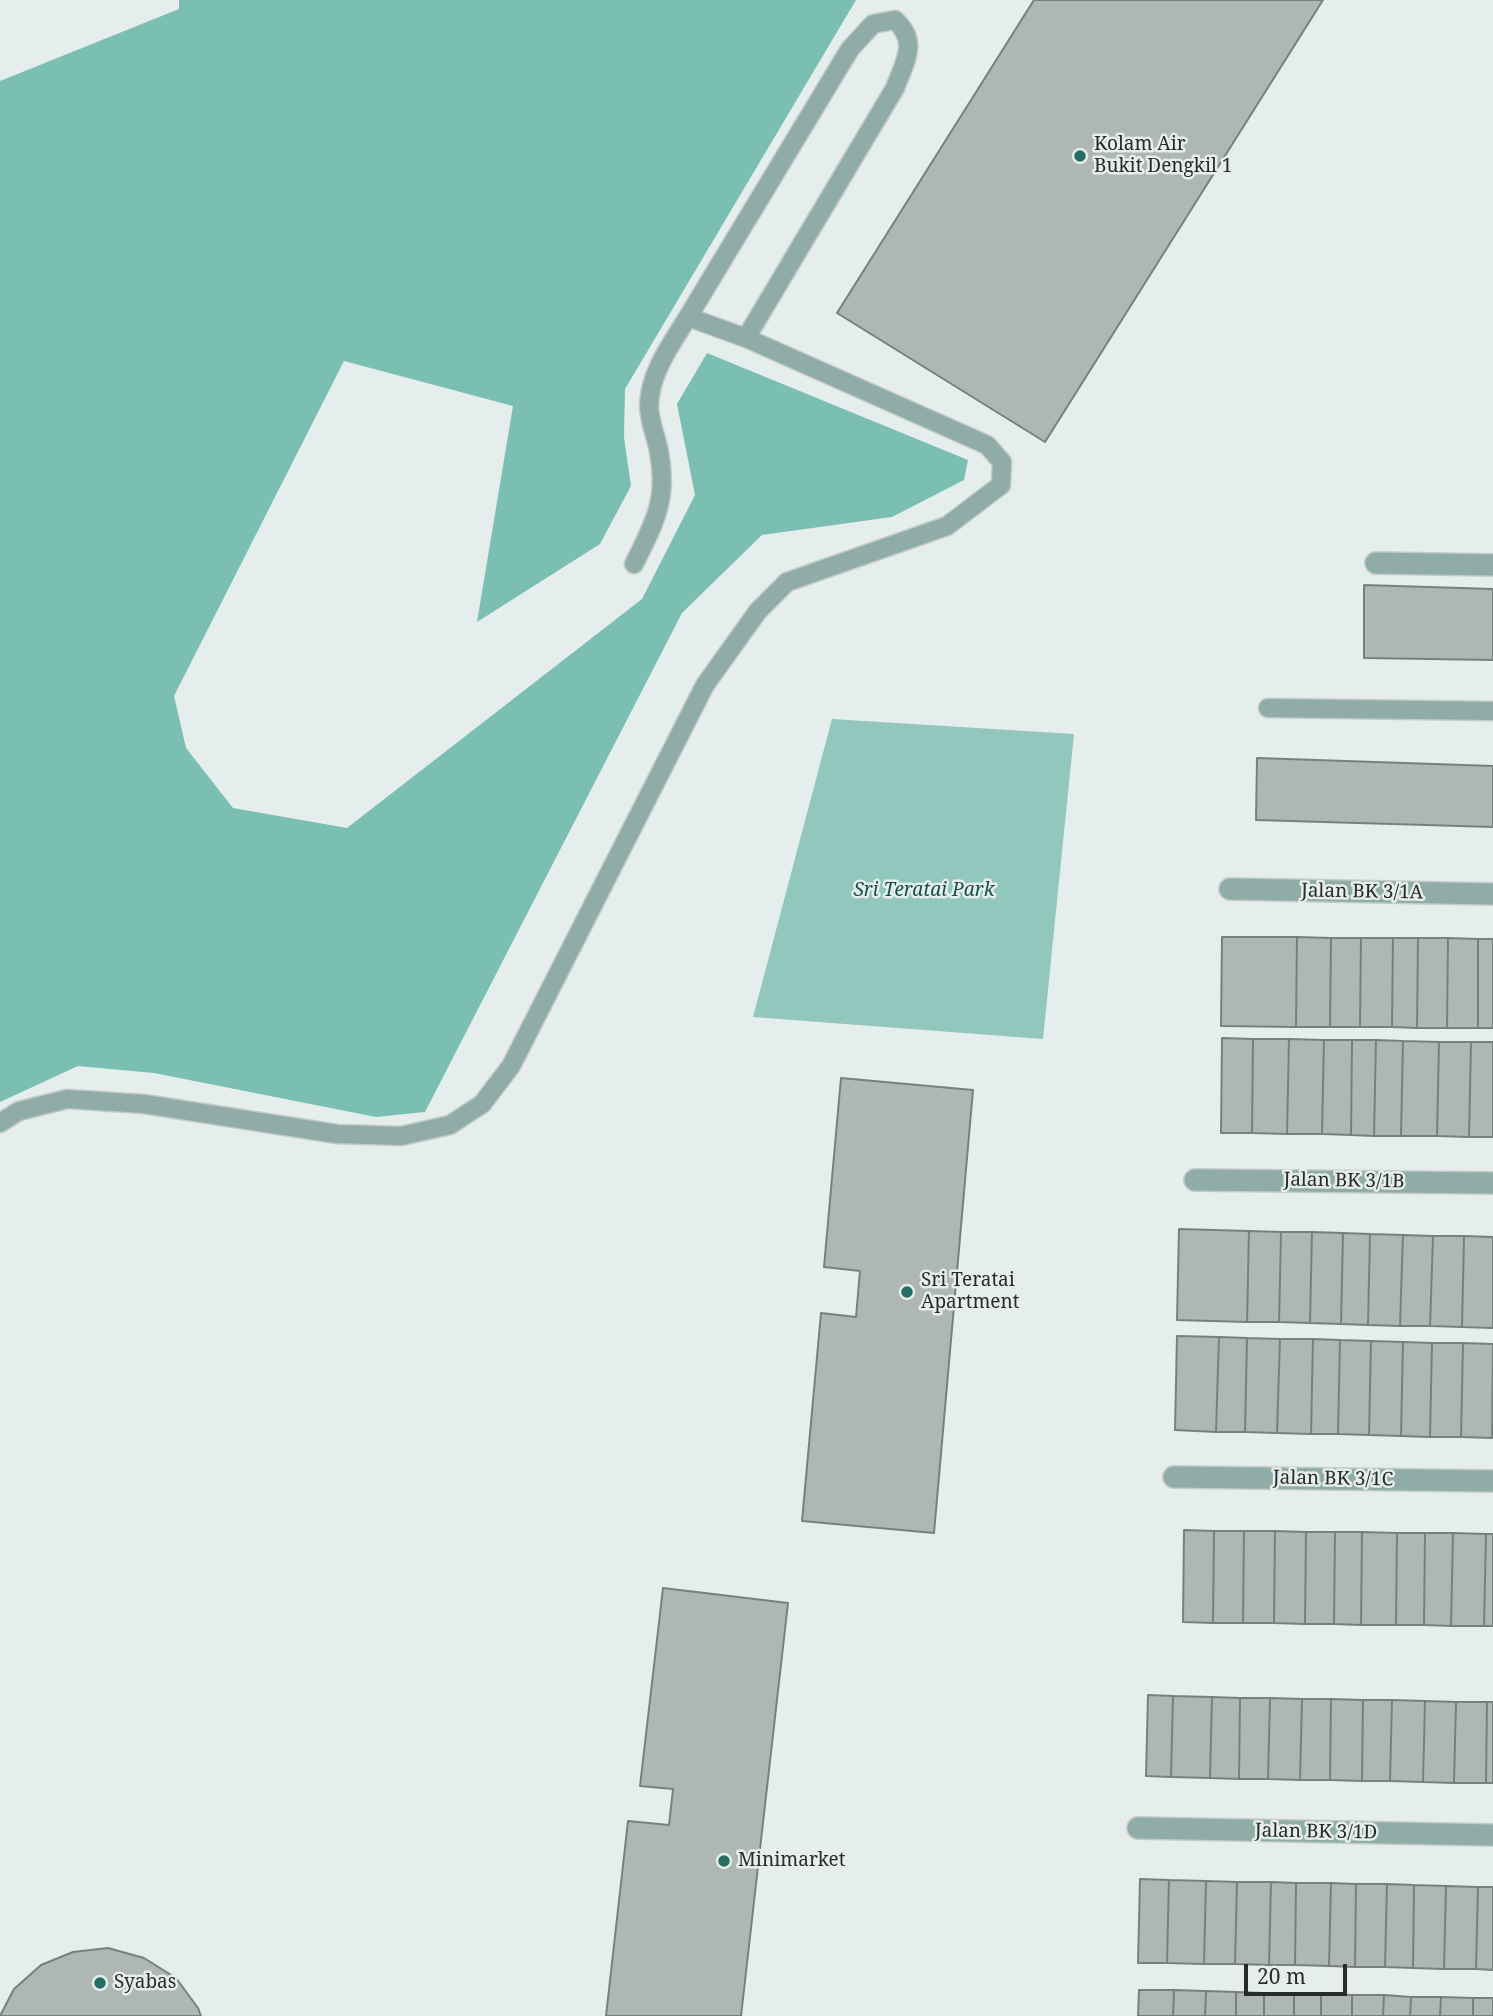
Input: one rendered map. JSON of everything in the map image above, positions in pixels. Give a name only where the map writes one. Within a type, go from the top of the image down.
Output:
[{"type":"street","points":[[1376,563],[1493,565]]},
{"type":"street","name":"Jalan BK 3/1A","points":[[1230,889],[1493,894]]},
{"type":"street","name":"Jalan BK 3/1B","points":[[1195,1180],[1493,1183]]},
{"type":"street","name":"Jalan BK 3/1C","points":[[1174,1478],[1493,1481]]},
{"type":"street","name":"Jalan BK 3/1D","points":[[1139,1828],[1493,1835]]},
{"type":"lane","points":[[634,564],[661,504],[663,474],[659,448],[651,427],[649,402],[658,366],[850,48],[873,24],[895,20],[907,30],[909,50],[895,88],[746,338]]},
{"type":"lane","points":[[0,1123],[19,1111],[67,1099],[144,1104],[337,1134],[401,1136],[450,1125],[482,1104],[511,1066],[705,685],[758,611],[787,582],[947,526],[1001,485],[1002,462],[987,445],[746,338],[688,317]]},
{"type":"lane","points":[[1268,708],[1493,711]]},
{"type":"green space","points":[[179,0],[856,0],[625,389],[624,437],[631,486],[600,544],[477,622],[513,406],[344,361],[174,696],[186,748],[233,808],[347,828],[642,599],[695,495],[677,404],[707,353],[968,460],[964,480],[892,517],[762,535],[682,613],[425,1112],[376,1117],[154,1073],[78,1066],[0,1102],[0,81],[179,9]]},
{"type":"green space","name":"Sri Teratai Park","points":[[832,719],[1074,734],[1043,1039],[753,1017]]},
{"type":"building","name":"Kolam Air Bukit Dengkil 1","points":[[1034,0],[1323,0],[1045,442],[837,313]]},
{"type":"building","points":[[1364,585],[1493,589],[1493,660],[1364,658]]},
{"type":"building","points":[[1257,758],[1493,766],[1493,827],[1256,820]]},
{"type":"building","points":[[1222,937],[1297,937],[1296,1027],[1221,1026]]},
{"type":"building","points":[[1297,937],[1331,938],[1330,1027],[1296,1027]]},
{"type":"building","points":[[1331,938],[1361,938],[1360,1027],[1330,1027]]},
{"type":"building","points":[[1361,938],[1393,938],[1392,1027],[1360,1027]]},
{"type":"building","points":[[1393,938],[1418,938],[1417,1028],[1392,1027]]},
{"type":"building","points":[[1418,938],[1448,938],[1447,1028],[1417,1028]]},
{"type":"building","points":[[1448,938],[1478,939],[1478,1028],[1447,1028]]},
{"type":"building","points":[[1478,939],[1493,939],[1493,1028],[1478,1028]]},
{"type":"building","points":[[1222,1038],[1253,1039],[1252,1133],[1221,1133]]},
{"type":"building","points":[[1253,1039],[1289,1039],[1287,1134],[1252,1133]]},
{"type":"building","points":[[1289,1039],[1324,1040],[1322,1134],[1287,1134]]},
{"type":"building","points":[[1324,1040],[1352,1040],[1351,1135],[1322,1134]]},
{"type":"building","points":[[1352,1040],[1376,1040],[1374,1136],[1351,1135]]},
{"type":"building","points":[[1376,1040],[1403,1041],[1401,1136],[1374,1136]]},
{"type":"building","points":[[1403,1041],[1439,1042],[1437,1136],[1401,1136]]},
{"type":"building","points":[[1439,1042],[1471,1042],[1469,1137],[1437,1136]]},
{"type":"building","points":[[1471,1042],[1493,1042],[1493,1137],[1469,1137]]},
{"type":"building","name":"Sri Teratai Apartment","points":[[841,1078],[973,1090],[934,1533],[802,1521],[821,1313],[856,1317],[860,1271],[824,1267]]},
{"type":"building","points":[[1179,1229],[1249,1231],[1247,1322],[1177,1320]]},
{"type":"building","points":[[1249,1231],[1281,1232],[1279,1322],[1247,1322]]},
{"type":"building","points":[[1281,1232],[1312,1232],[1310,1323],[1279,1322]]},
{"type":"building","points":[[1312,1232],[1343,1233],[1341,1324],[1310,1323]]},
{"type":"building","points":[[1343,1233],[1370,1234],[1368,1325],[1341,1324]]},
{"type":"building","points":[[1370,1234],[1403,1235],[1400,1326],[1368,1325]]},
{"type":"building","points":[[1403,1235],[1433,1236],[1430,1326],[1400,1326]]},
{"type":"building","points":[[1433,1236],[1464,1236],[1462,1327],[1430,1326]]},
{"type":"building","points":[[1464,1236],[1493,1237],[1493,1328],[1462,1327]]},
{"type":"building","points":[[1177,1336],[1219,1337],[1216,1432],[1175,1430]]},
{"type":"building","points":[[1219,1337],[1247,1338],[1245,1432],[1216,1432]]},
{"type":"building","points":[[1247,1338],[1280,1339],[1277,1433],[1245,1432]]},
{"type":"building","points":[[1280,1339],[1313,1339],[1311,1434],[1277,1433]]},
{"type":"building","points":[[1313,1339],[1340,1340],[1338,1434],[1311,1434]]},
{"type":"building","points":[[1340,1340],[1371,1341],[1369,1435],[1338,1434]]},
{"type":"building","points":[[1371,1341],[1403,1342],[1401,1436],[1369,1435]]},
{"type":"building","points":[[1403,1342],[1432,1343],[1430,1437],[1401,1436]]},
{"type":"building","points":[[1432,1343],[1463,1343],[1461,1437],[1430,1437]]},
{"type":"building","points":[[1463,1343],[1493,1344],[1492,1438],[1461,1437]]},
{"type":"building","points":[[1184,1530],[1214,1531],[1213,1623],[1183,1622]]},
{"type":"building","points":[[1214,1531],[1244,1531],[1243,1623],[1213,1623]]},
{"type":"building","points":[[1244,1531],[1275,1531],[1274,1623],[1243,1623]]},
{"type":"building","points":[[1275,1531],[1306,1532],[1305,1624],[1274,1623]]},
{"type":"building","points":[[1306,1532],[1335,1532],[1334,1624],[1305,1624]]},
{"type":"building","points":[[1335,1532],[1362,1532],[1361,1625],[1334,1624]]},
{"type":"building","points":[[1362,1532],[1397,1533],[1396,1625],[1361,1625]]},
{"type":"building","points":[[1397,1533],[1425,1533],[1424,1625],[1396,1625]]},
{"type":"building","points":[[1425,1533],[1453,1533],[1451,1626],[1424,1625]]},
{"type":"building","points":[[1453,1533],[1486,1534],[1484,1626],[1451,1626]]},
{"type":"building","points":[[1486,1534],[1493,1534],[1493,1626],[1484,1626]]},
{"type":"building","points":[[663,1588],[788,1603],[741,2016],[606,2016],[628,1821],[669,1825],[673,1789],[640,1786]]},
{"type":"building","points":[[1148,1695],[1173,1696],[1171,1777],[1146,1776]]},
{"type":"building","points":[[1173,1696],[1212,1697],[1210,1778],[1171,1777]]},
{"type":"building","points":[[1212,1697],[1240,1698],[1239,1779],[1210,1778]]},
{"type":"building","points":[[1240,1698],[1270,1698],[1268,1779],[1239,1779]]},
{"type":"building","points":[[1270,1698],[1302,1699],[1300,1780],[1268,1779]]},
{"type":"building","points":[[1302,1699],[1331,1699],[1330,1780],[1300,1780]]},
{"type":"building","points":[[1331,1699],[1363,1700],[1362,1781],[1330,1780]]},
{"type":"building","points":[[1363,1700],[1392,1700],[1390,1781],[1362,1781]]},
{"type":"building","points":[[1392,1700],[1425,1701],[1423,1782],[1390,1781]]},
{"type":"building","points":[[1425,1701],[1456,1702],[1454,1783],[1423,1782]]},
{"type":"building","points":[[1456,1702],[1487,1702],[1486,1783],[1454,1783]]},
{"type":"building","points":[[1487,1702],[1493,1702],[1493,1783],[1486,1783]]},
{"type":"building","points":[[1140,1879],[1169,1880],[1167,1963],[1138,1963]]},
{"type":"building","points":[[1169,1880],[1206,1881],[1204,1964],[1167,1963]]},
{"type":"building","points":[[1206,1881],[1237,1882],[1235,1964],[1204,1964]]},
{"type":"building","points":[[1237,1882],[1271,1882],[1269,1965],[1235,1964]]},
{"type":"building","points":[[1271,1882],[1296,1883],[1295,1965],[1269,1965]]},
{"type":"building","points":[[1296,1883],[1331,1883],[1329,1966],[1295,1965]]},
{"type":"building","points":[[1331,1883],[1356,1884],[1355,1967],[1329,1966]]},
{"type":"building","points":[[1356,1884],[1387,1884],[1385,1967],[1355,1967]]},
{"type":"building","points":[[1387,1884],[1414,1885],[1413,1968],[1385,1967]]},
{"type":"building","points":[[1414,1885],[1446,1886],[1444,1969],[1413,1968]]},
{"type":"building","points":[[1446,1886],[1478,1887],[1476,1969],[1444,1969]]},
{"type":"building","points":[[1478,1887],[1493,1887],[1493,1970],[1476,1969]]},
{"type":"building","name":"Syabas","points":[[108,1948],[144,1958],[176,1978],[201,2016],[0,2016],[14,1989],[41,1965],[73,1952]]},
{"type":"building","points":[[1139,1990],[1174,1990],[1173,2016],[1138,2016]]},
{"type":"building","points":[[1174,1990],[1206,1991],[1205,2016],[1173,2016]]},
{"type":"building","points":[[1206,1991],[1236,1992],[1236,2016],[1205,2016]]},
{"type":"building","points":[[1236,1992],[1264,1993],[1264,2016],[1236,2016]]},
{"type":"building","points":[[1264,1993],[1294,1993],[1294,2016],[1264,2016]]},
{"type":"building","points":[[1294,1993],[1321,1994],[1321,2016],[1294,2016]]},
{"type":"building","points":[[1321,1994],[1352,1995],[1352,2016],[1321,2016]]},
{"type":"building","points":[[1352,1995],[1384,1995],[1383,2016],[1352,2016]]},
{"type":"building","points":[[1384,1995],[1411,1997],[1410,2016],[1383,2016]]},
{"type":"building","points":[[1411,1997],[1441,1997],[1440,2016],[1410,2016]]},
{"type":"building","points":[[1441,1997],[1473,1998],[1473,2016],[1440,2016]]},
{"type":"building","points":[[1473,1998],[1493,1998],[1493,2016],[1473,2016]]},
{"type":"place","name":"Kolam Air Bukit Dengkil 1","points":[[1080,156]]},
{"type":"place","name":"Sri Teratai Apartment","points":[[907,1292]]},
{"type":"place","name":"Minimarket","points":[[724,1861]]},
{"type":"place","name":"Syabas","points":[[100,1983]]}]
